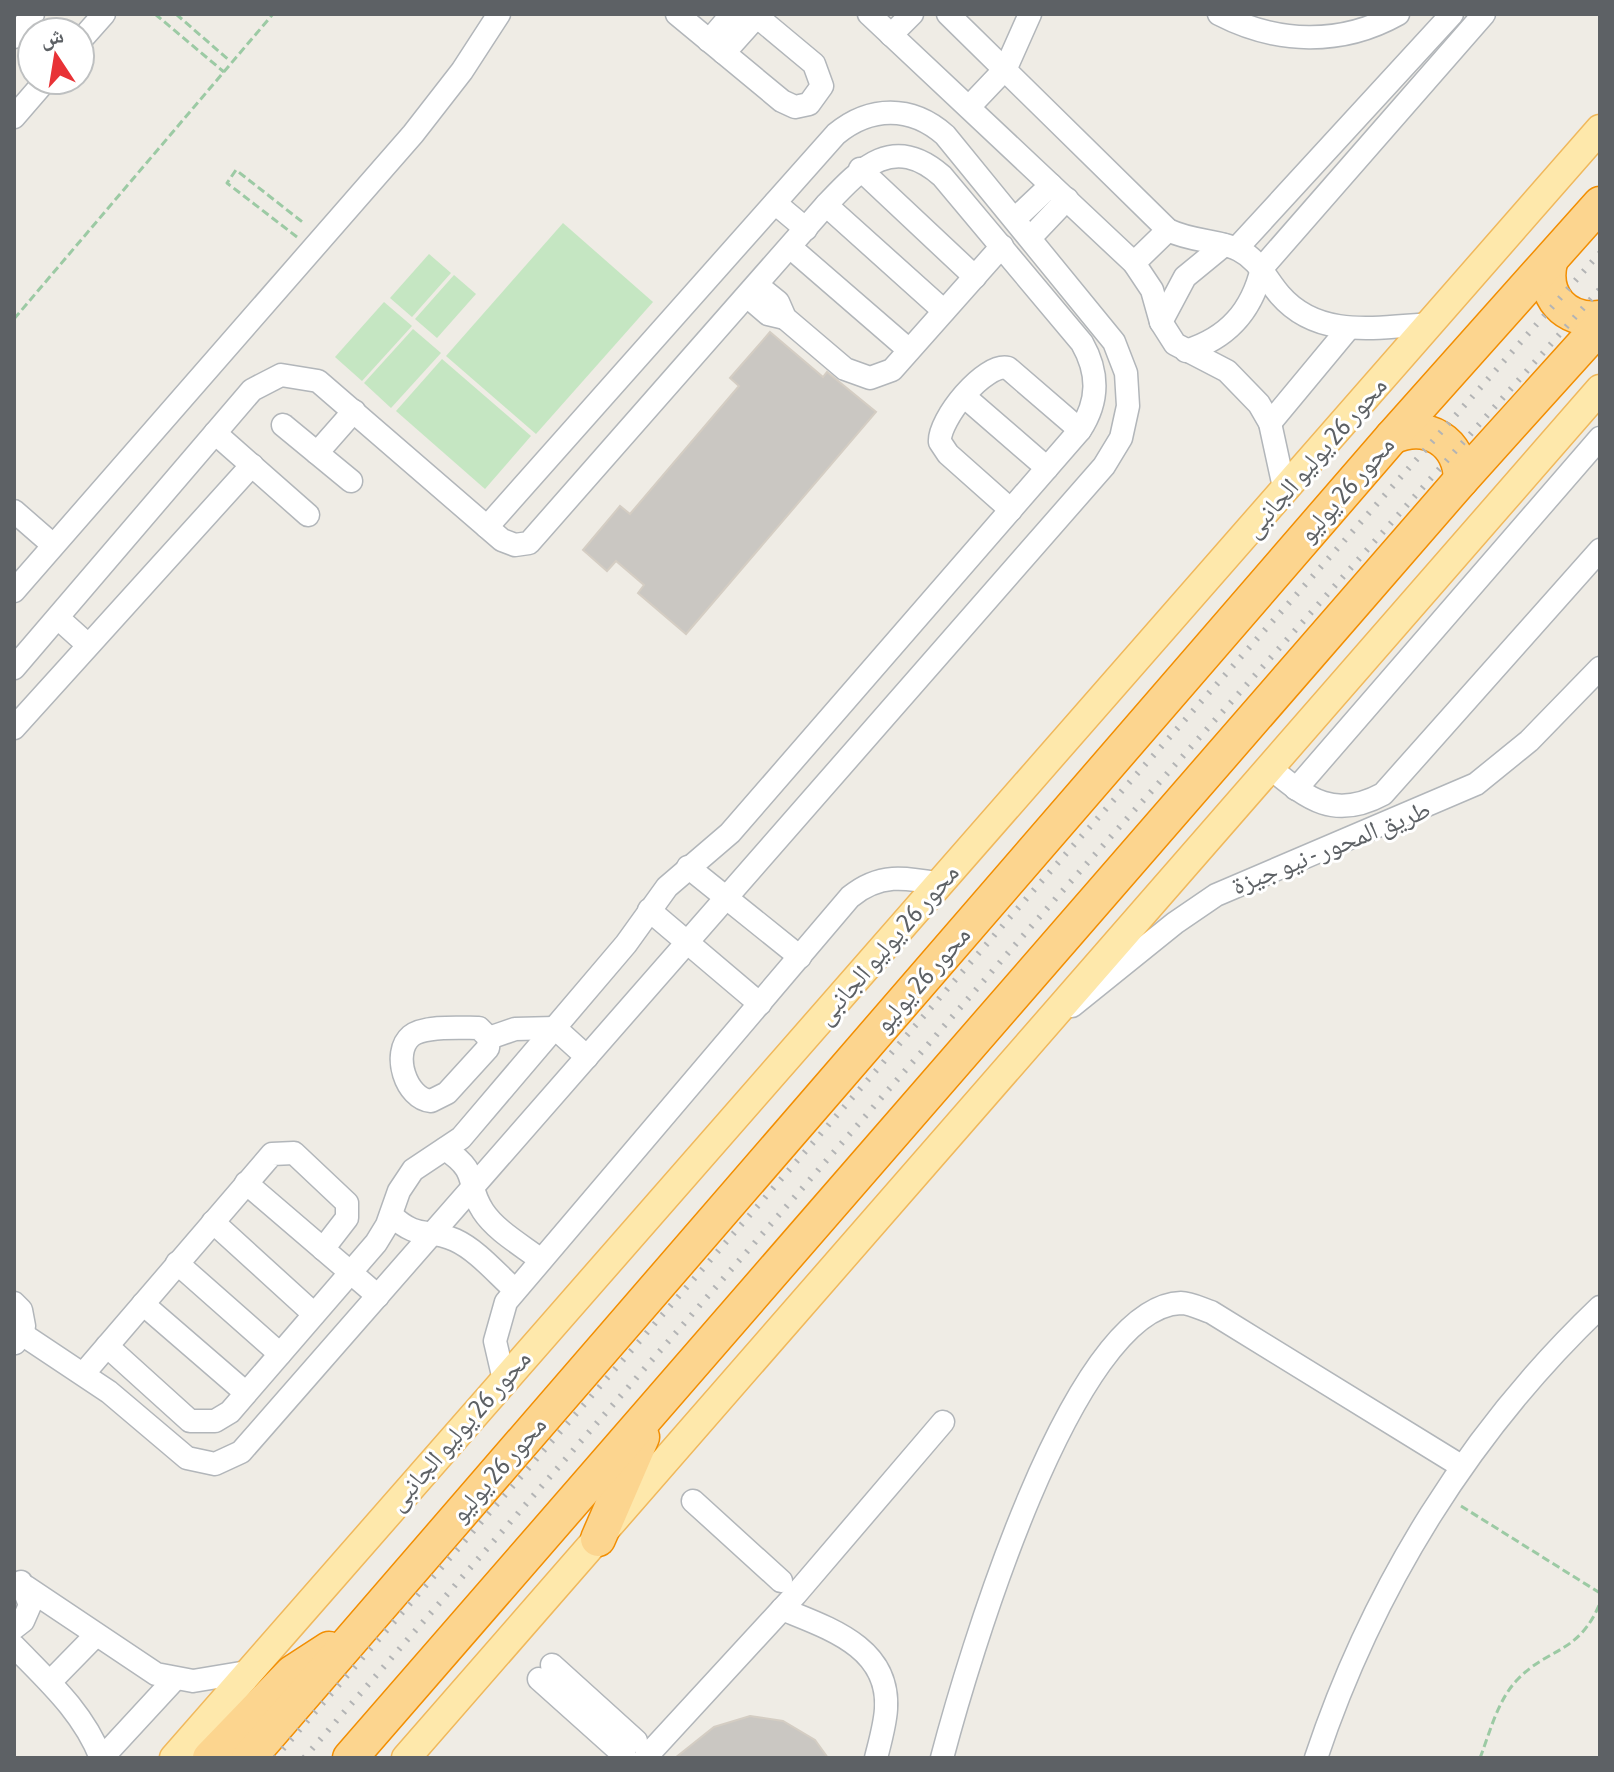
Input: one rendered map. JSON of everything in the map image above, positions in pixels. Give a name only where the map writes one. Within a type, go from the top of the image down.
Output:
[{"type":"highway","name":"محور 26 يوليو","points":[[249,1758],[1392,437],[1600,204]]},
{"type":"highway","points":[[1550,262],[1548,282],[1555,301],[1581,318],[1600,318]]},
{"type":"highway","points":[[350,1758],[1461,480],[1600,326]]},
{"type":"highway","points":[[1392,437],[1421,430],[1440,437],[1454,451],[1461,480]]},
{"type":"highway","points":[[598,1539],[655,1407]]},
{"type":"highway","points":[[210,1758],[292,1673],[310,1659],[352,1640]]},
{"type":"main road","name":"محور 26 يوليو الجانبى","points":[[174,1758],[1600,129]]},
{"type":"main road","points":[[406,1758],[1055,1019],[1269,767],[1600,389]]},
{"type":"street","points":[[14,37],[33,14]]},
{"type":"street","points":[[14,591],[413,134],[462,71],[499,14]]},
{"type":"street","points":[[677,14],[717,47],[788,105],[802,106],[815,100],[822,86],[819,70],[761,16],[717,47]]},
{"type":"street","points":[[717,47],[732,14]]},
{"type":"street","points":[[869,14],[1134,263],[1152,290],[1166,334],[1186,351],[1227,371],[1244,386],[1270,423],[1285,492]]},
{"type":"street","points":[[891,35],[912,14]]},
{"type":"street","points":[[948,14],[1168,230],[1186,238],[1230,247],[1262,268],[1282,298],[1312,320],[1348,329],[1431,324]]},
{"type":"street","points":[[969,107],[1006,68],[1030,14]]},
{"type":"street","points":[[1219,14],[1268,34],[1297,38],[1355,33],[1398,14]]},
{"type":"street","points":[[1161,322],[1185,277],[1230,247],[1349,127],[1452,14]]},
{"type":"street","points":[[1186,351],[1222,335],[1237,322],[1253,296],[1262,268],[1484,14]]},
{"type":"street","points":[[14,117],[32,96]]},
{"type":"street","points":[[14,1303],[24,1317],[18,1339],[84,1373],[179,1453],[196,1462],[215,1464],[241,1452],[1104,466],[1121,438],[1128,406],[1122,357],[1105,328],[945,135],[923,119],[897,112],[870,114],[846,125],[487,527]]},
{"type":"street","points":[[1349,127],[1369,146]]},
{"type":"street","points":[[14,668],[252,390],[281,375],[306,376],[318,381],[508,543],[522,544],[535,539],[826,205],[860,169],[891,157],[924,163],[942,176],[1089,354],[1095,393],[1080,430],[730,833],[667,887],[626,944],[467,1131],[413,1170],[399,1191],[382,1234],[246,1393],[215,1421],[190,1421],[107,1346]]},
{"type":"street","points":[[860,169],[975,277]]},
{"type":"street","points":[[1015,219],[1059,192]]},
{"type":"street","points":[[1030,238],[1059,192]]},
{"type":"street","points":[[775,203],[806,229]]},
{"type":"street","points":[[826,205],[944,311]]},
{"type":"street","points":[[1134,263],[1168,230]]},
{"type":"street","points":[[752,291],[778,302],[785,318],[845,369],[861,378],[885,374],[1002,246]]},
{"type":"street","points":[[790,247],[909,350]]},
{"type":"street","points":[[1270,423],[1348,329]]},
{"type":"street","points":[[1011,510],[948,454],[940,442],[944,422],[965,397],[991,369],[1008,368],[1080,430]]},
{"type":"street","points":[[965,397],[1047,468]]},
{"type":"street","points":[[317,453],[354,411]]},
{"type":"street","points":[[283,425],[351,481]]},
{"type":"street","points":[[215,433],[308,515]]},
{"type":"street","points":[[1296,789],[1600,438]]},
{"type":"street","points":[[14,728],[252,465]]},
{"type":"street","points":[[14,511],[53,545]]},
{"type":"street","points":[[1269,767],[1296,789],[1319,802],[1345,807],[1371,801],[1394,786],[1600,550]]},
{"type":"street","points":[[58,618],[88,645]]},
{"type":"street","name":"طريق المحور - نيو جيزة","points":[[1055,1019],[1175,923],[1216,895],[1476,784],[1521,749],[1600,668]]},
{"type":"street","points":[[688,867],[800,957]]},
{"type":"street","points":[[504,1380],[495,1354],[496,1327],[515,1290],[850,897],[871,882],[895,877],[940,884]]},
{"type":"street","points":[[649,910],[760,1004]]},
{"type":"street","points":[[489,1038],[515,1029],[555,1028],[587,1057]]},
{"type":"street","points":[[445,1149],[466,1165],[478,1202],[487,1217],[541,1260]]},
{"type":"street","points":[[84,1373],[272,1154],[287,1151],[300,1158],[344,1198],[348,1208],[344,1223],[323,1249]]},
{"type":"street","points":[[246,1183],[378,1296]]},
{"type":"street","points":[[391,1215],[409,1231],[460,1243],[515,1290]]},
{"type":"street","points":[[213,1222],[320,1308],[352,1326]]},
{"type":"street","points":[[177,1263],[280,1354]]},
{"type":"street","points":[[942,1758],[978,1639],[1037,1477],[1078,1399],[1105,1356],[1130,1327],[1151,1313],[1181,1303],[1211,1312],[1461,1466]]},
{"type":"street","points":[[143,1304],[246,1393]]},
{"type":"street","points":[[1316,1758],[1356,1658],[1394,1581],[1461,1466],[1508,1404],[1600,1307]]},
{"type":"street","points":[[545,1672],[636,1752],[782,1609],[943,1422]]},
{"type":"street","points":[[693,1501],[781,1581]]},
{"type":"street","points":[[20,1583],[156,1674],[174,1680],[193,1681],[247,1672]]},
{"type":"street","points":[[14,1628],[28,1613],[30,1605],[20,1583]]},
{"type":"street","points":[[782,1609],[839,1633],[871,1660],[883,1684],[886,1710],[876,1758]]},
{"type":"street","points":[[50,1682],[96,1635]]},
{"type":"street","points":[[14,1646],[85,1724],[102,1758],[174,1680]]},
{"type":"path","points":[[155,14],[224,72]]},
{"type":"path","points":[[176,14],[232,62]]},
{"type":"path","points":[[14,319],[273,14]]},
{"type":"path","points":[[236,170],[318,243],[227,183],[236,170]]},
{"type":"path","points":[[1443,1495],[1600,1593]]},
{"type":"path","points":[[1480,1758],[1498,1712],[1517,1680],[1531,1668],[1566,1649],[1584,1631],[1600,1603]]},
{"type":"green space","points":[[563,223],[653,302],[536,434],[446,356]]},
{"type":"green space","points":[[429,254],[451,273],[412,317],[390,298]]},
{"type":"green space","points":[[454,275],[476,294],[437,338],[415,319]]},
{"type":"green space","points":[[384,302],[412,326],[362,381],[335,357]]},
{"type":"green space","points":[[413,329],[441,353],[391,408],[364,383]]},
{"type":"green space","points":[[442,359],[531,436],[485,489],[396,411]]},
{"type":"building","points":[[770,332],[823,377],[827,372],[876,412],[686,634],[638,593],[644,585],[616,561],[607,571],[583,550],[620,506],[630,514],[739,386],[730,378]]},
{"type":"building","points":[[750,1716],[783,1721],[815,1740],[828,1758],[675,1758],[714,1727]]},
{"type":"railway","points":[[275,1758],[1040,883],[1600,253]]},
{"type":"railway","points":[[304,1758],[1057,897],[1600,289]]}]
